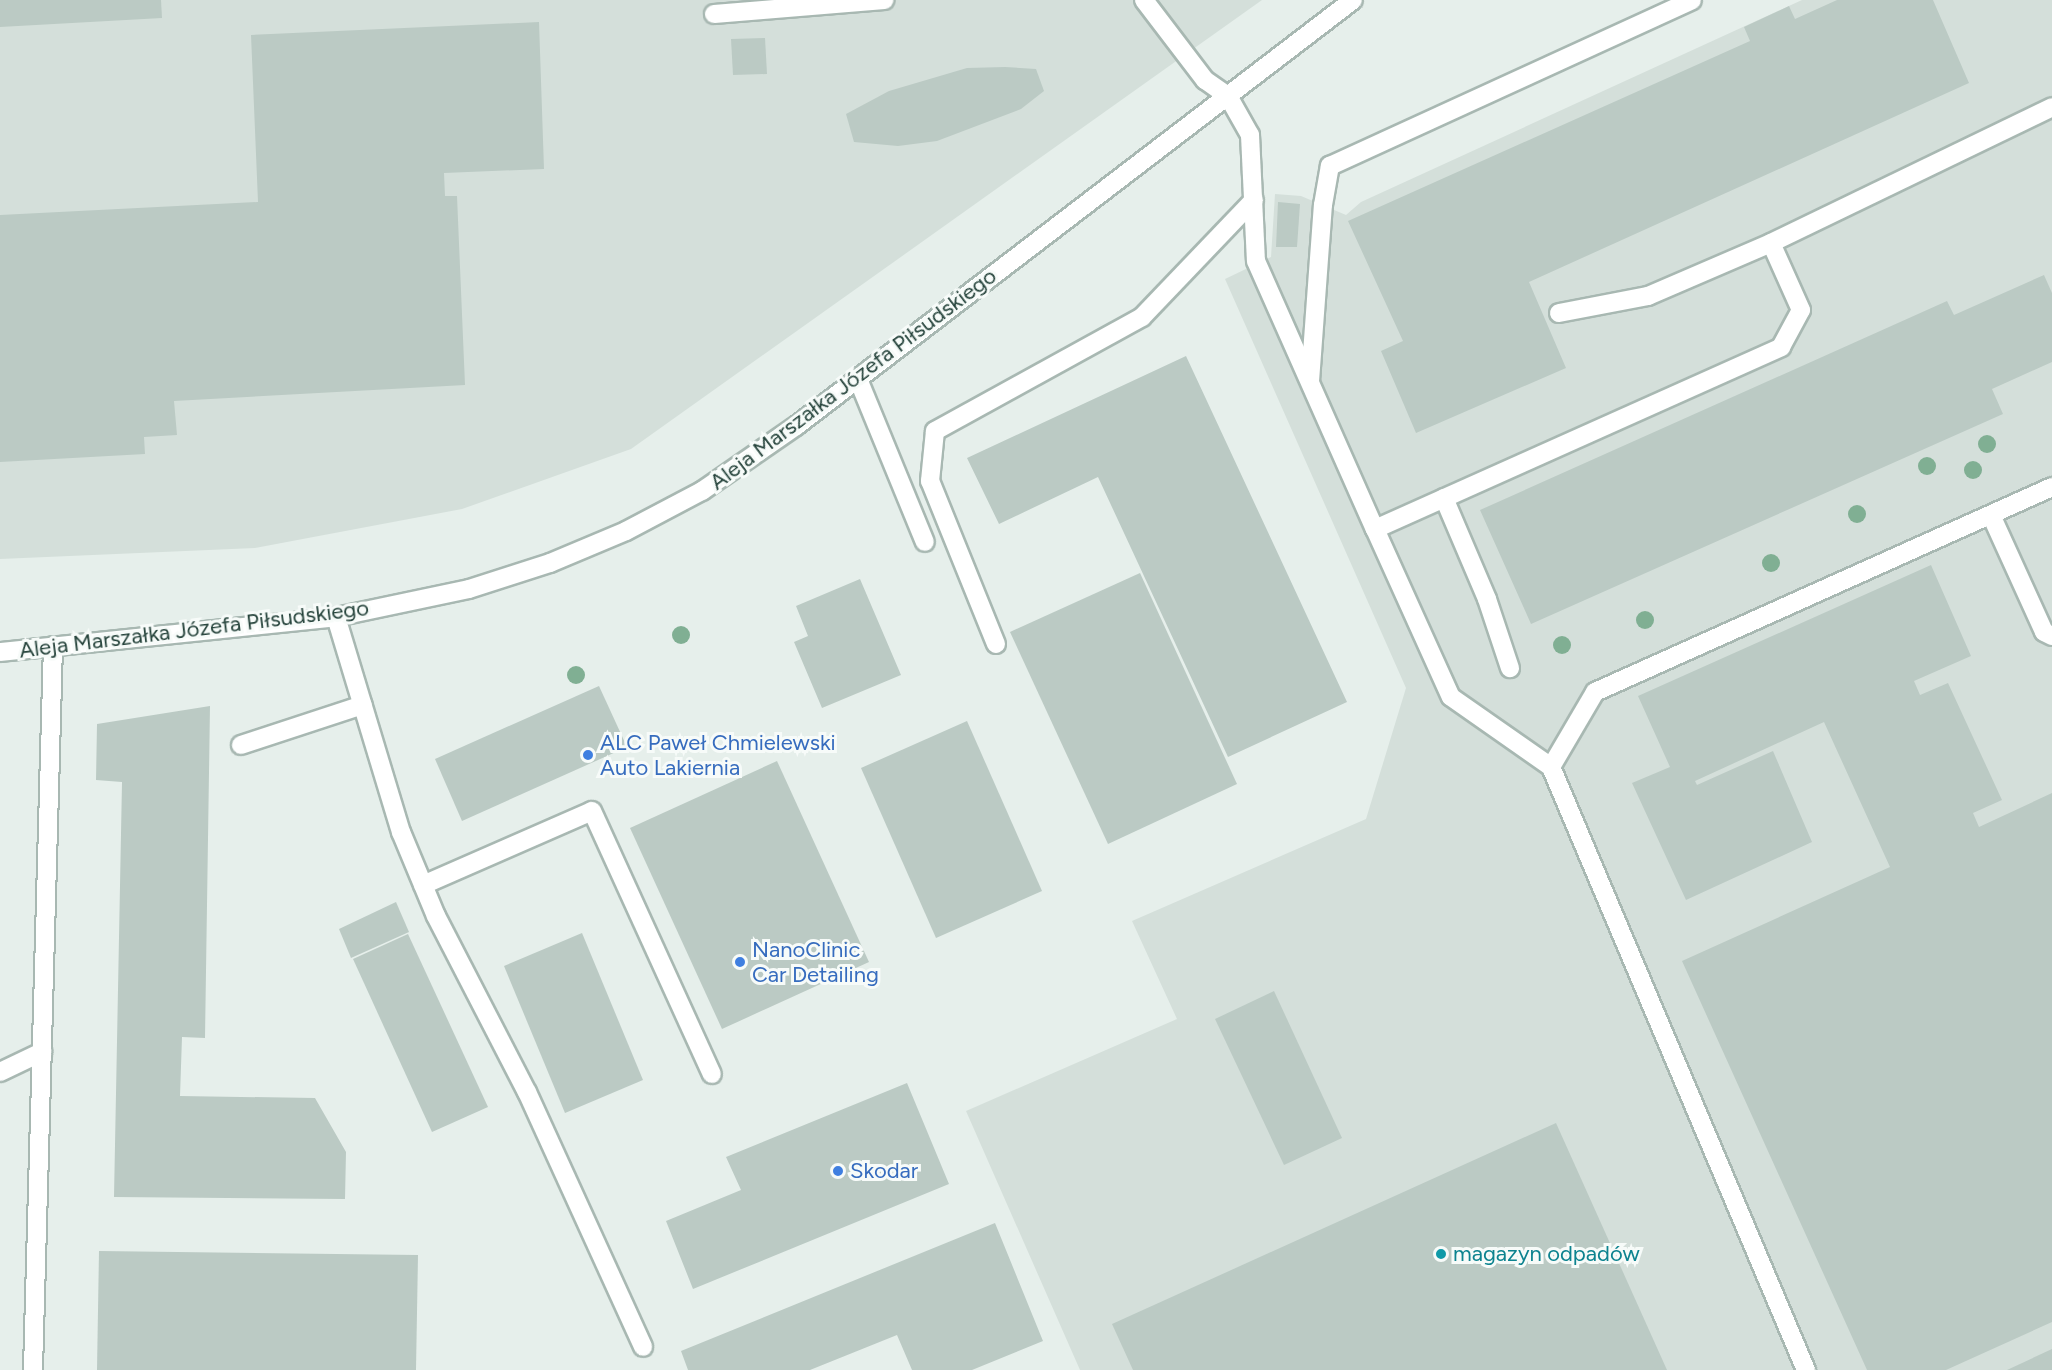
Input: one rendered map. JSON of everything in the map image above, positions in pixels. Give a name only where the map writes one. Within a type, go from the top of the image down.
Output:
[{"type":"street","points":[[714,14],[884,0]]},
{"type":"street","points":[[1144,0],[1205,80],[1228,96],[1250,135],[1256,261],[1451,698],[1551,767],[1806,1370]]},
{"type":"street","name":"Aleja Marszałka Józefa Piłsudskiego","points":[[0,652],[336,617],[469,589],[550,563],[626,531],[702,491],[858,379],[1353,0]]},
{"type":"street","points":[[1310,383],[1323,205],[1330,166],[1692,0]]},
{"type":"street","points":[[1559,313],[1648,296],[1771,243],[2052,106]]},
{"type":"street","points":[[996,644],[930,481],[935,431],[1142,316],[1254,200]]},
{"type":"street","points":[[1375,529],[1781,347],[1801,310],[1771,243]]},
{"type":"street","points":[[858,379],[925,542]]},
{"type":"street","points":[[1551,767],[1595,692],[2052,487]]},
{"type":"street","points":[[1444,498],[1487,599],[1510,668]]},
{"type":"street","points":[[1991,515],[2044,632],[2052,636]]},
{"type":"street","points":[[336,617],[401,832],[423,885],[527,1092],[643,1347]]},
{"type":"street","points":[[33,1370],[53,646]]},
{"type":"street","points":[[241,745],[363,705]]},
{"type":"street","points":[[423,885],[592,811],[712,1074]]},
{"type":"street","points":[[0,1072],[42,1052]]},
{"type":"shaded area","points":[[0,0],[1262,0],[631,449],[462,509],[255,548],[0,559]]},
{"type":"shaded area","points":[[1802,0],[2052,0],[2052,1370],[1080,1370],[966,1111],[1177,1019],[1132,921],[1366,819],[1406,688],[1225,279],[1271,257],[1275,194],[1301,196],[1346,215],[1361,202]]},
{"type":"building","points":[[0,0],[161,0],[162,18],[0,27]]},
{"type":"building","points":[[1837,0],[1933,0],[1969,83],[1529,282],[1566,368],[1416,433],[1381,351],[1403,341],[1348,221],[1750,41],[1744,27],[1789,6],[1795,19]]},
{"type":"building","points":[[539,22],[544,169],[444,173],[445,196],[457,196],[465,385],[174,401],[177,435],[144,437],[145,454],[0,462],[0,215],[258,202],[251,35]]},
{"type":"building","points":[[765,38],[767,74],[733,75],[731,39]]},
{"type":"building","points":[[967,68],[1036,69],[1044,91],[1021,109],[937,141],[898,146],[854,142],[846,114],[889,91]]},
{"type":"building","points":[[1278,202],[1300,204],[1297,247],[1276,247]]},
{"type":"building","points":[[2044,275],[2052,293],[2052,362],[1992,389],[2003,414],[1531,624],[1480,510],[1947,301],[1954,315]]},
{"type":"building","points":[[1186,356],[1347,702],[1228,757],[1098,477],[999,524],[967,458]]},
{"type":"building","points":[[1931,565],[1971,656],[1914,681],[1920,695],[1948,683],[2002,800],[1973,813],[1979,827],[2052,793],[2052,1322],[1946,1370],[1867,1370],[1682,961],[1890,867],[1824,722],[1695,781],[1697,785],[1773,751],[1812,842],[1686,900],[1632,783],[1670,767],[1638,696]]},
{"type":"building","points":[[1140,573],[1237,784],[1108,844],[1010,632]]},
{"type":"building","points":[[860,579],[901,675],[822,708],[794,642],[808,636],[796,606]]},
{"type":"building","points":[[599,686],[627,747],[462,821],[435,759]]},
{"type":"building","points":[[210,706],[205,1038],[182,1037],[180,1096],[315,1098],[346,1152],[345,1199],[114,1197],[122,782],[96,780],[97,724]]},
{"type":"building","points":[[967,721],[1042,891],[936,938],[861,768]]},
{"type":"building","points":[[777,761],[869,962],[722,1029],[630,828]]},
{"type":"building","points":[[396,902],[409,932],[351,958],[339,929]]},
{"type":"building","points":[[582,933],[643,1080],[565,1113],[504,966]]},
{"type":"building","points":[[408,934],[488,1107],[432,1132],[353,959]]},
{"type":"building","points":[[1274,991],[1342,1138],[1284,1165],[1215,1019]]},
{"type":"building","name":"Skodar","points":[[907,1083],[949,1184],[693,1289],[666,1221],[741,1190],[726,1157]]},
{"type":"building","name":"magazyn odpadów","points":[[1556,1123],[1667,1370],[1133,1370],[1112,1324]]},
{"type":"building","points":[[995,1223],[1043,1341],[972,1370],[912,1370],[897,1335],[810,1370],[688,1370],[681,1351]]},
{"type":"building","points":[[99,1251],[418,1255],[416,1370],[97,1370]]},
{"type":"building","points":[[2052,1349],[2052,1370],[2007,1370]]},
{"type":"place","name":"ALC Paweł Chmielewski Auto Lakiernia","points":[[588,755]]},
{"type":"place","name":"NanoClinic Car Detailing","points":[[740,962]]},
{"type":"place","name":"Skodar","points":[[838,1171]]},
{"type":"place","name":"magazyn odpadów","points":[[1441,1254]]}]
